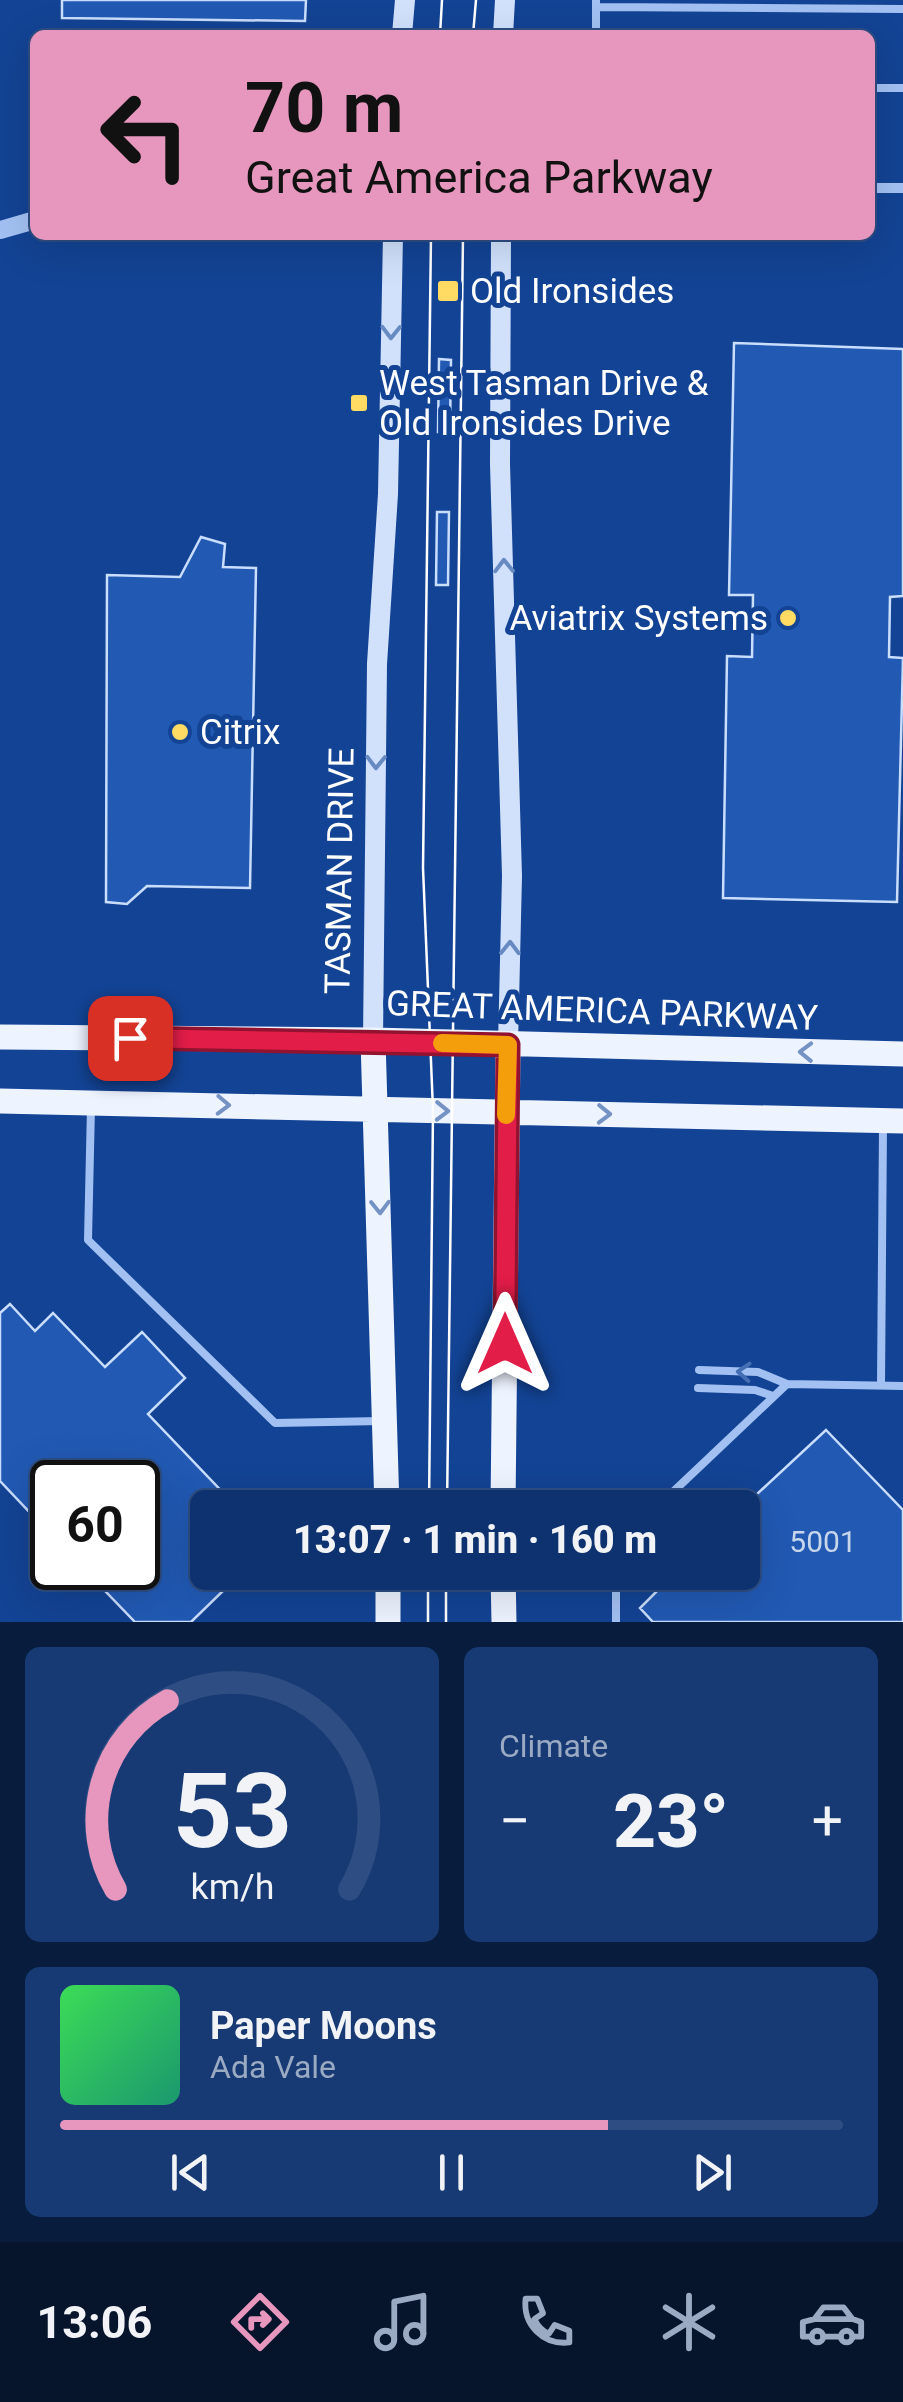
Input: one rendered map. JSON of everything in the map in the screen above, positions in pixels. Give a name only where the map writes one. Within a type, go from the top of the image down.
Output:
[{"type":"main road","points":[[402,30],[404,0]]},
{"type":"main road","points":[[503,30],[505,0]]},
{"type":"main road","name":"TASMAN DRIVE","points":[[386,1490],[373,1040],[377,664],[388,494],[393,240]]},
{"type":"main road","points":[[501,240],[500,464],[512,876],[503,1490]]},
{"type":"main road","name":"GREAT AMERICA PARKWAY","points":[[0,1037],[373,1040],[903,1054]]},
{"type":"main road","points":[[0,1101],[893,1120]]},
{"type":"main road","points":[[388,1590],[388,1622]]},
{"type":"main road","points":[[504,1590],[504,1622]]},
{"type":"street","points":[[875,188],[903,188]]},
{"type":"street","points":[[0,230],[30,221]]},
{"type":"lane","points":[[596,30],[596,3],[903,9]]},
{"type":"lane","points":[[875,88],[903,88]]},
{"type":"lane","points":[[91,1103],[88,1240],[275,1423],[384,1421]]},
{"type":"lane","points":[[882,1385],[885,1188],[893,1120]]},
{"type":"lane","points":[[699,1370],[758,1372],[787,1384],[903,1386]]},
{"type":"lane","points":[[675,1490],[787,1384]]},
{"type":"lane","points":[[698,1388],[755,1390],[772,1396]]},
{"type":"lane","points":[[616,1590],[616,1622]]},
{"type":"building","points":[[62,0],[306,0],[305,21],[62,18]]},
{"type":"building","points":[[734,343],[903,349],[903,596],[890,597],[889,657],[903,658],[897,902],[723,898],[727,656],[752,657],[753,595],[729,595]]},
{"type":"building","points":[[439,359],[451,360],[450,432],[438,432]]},
{"type":"building","points":[[437,512],[449,512],[448,585],[436,585]]},
{"type":"building","name":"Citrix","points":[[201,537],[225,544],[223,567],[256,568],[250,888],[147,886],[127,904],[106,902],[107,575],[180,577]]},
{"type":"building","points":[[10,1304],[35,1331],[53,1313],[105,1367],[142,1332],[185,1378],[148,1414],[221,1490],[190,1490],[190,1590],[224,1590],[191,1622],[135,1622],[104,1590],[160,1590],[160,1460],[30,1460],[30,1513],[0,1481],[0,1313]]},
{"type":"building","points":[[826,1430],[903,1510],[903,1622],[653,1622],[640,1608],[658,1590],[760,1590],[760,1491]]},
{"type":"tram line","points":[[440,30],[442,0]]},
{"type":"tram line","points":[[473,30],[476,0]]},
{"type":"tram line","points":[[429,1490],[433,1110],[423,868],[431,240]]},
{"type":"tram line","points":[[447,1490],[463,240]]},
{"type":"tram line","points":[[428,1590],[428,1622]]},
{"type":"tram line","points":[[446,1590],[446,1622]]},
{"type":"slow traffic","points":[[442,1043],[508,1045],[506,1115]]},
{"type":"place","name":"Old Ironsides","points":[[448,291]]},
{"type":"place","name":"West Tasman Drive & Old Ironsides Drive","points":[[359,403]]},
{"type":"place","name":"Aviatrix Systems","points":[[788,618]]},
{"type":"place","name":"Citrix","points":[[180,732]]},
{"type":"route","points":[[130,1038],[508,1045],[505,1344]]}]
